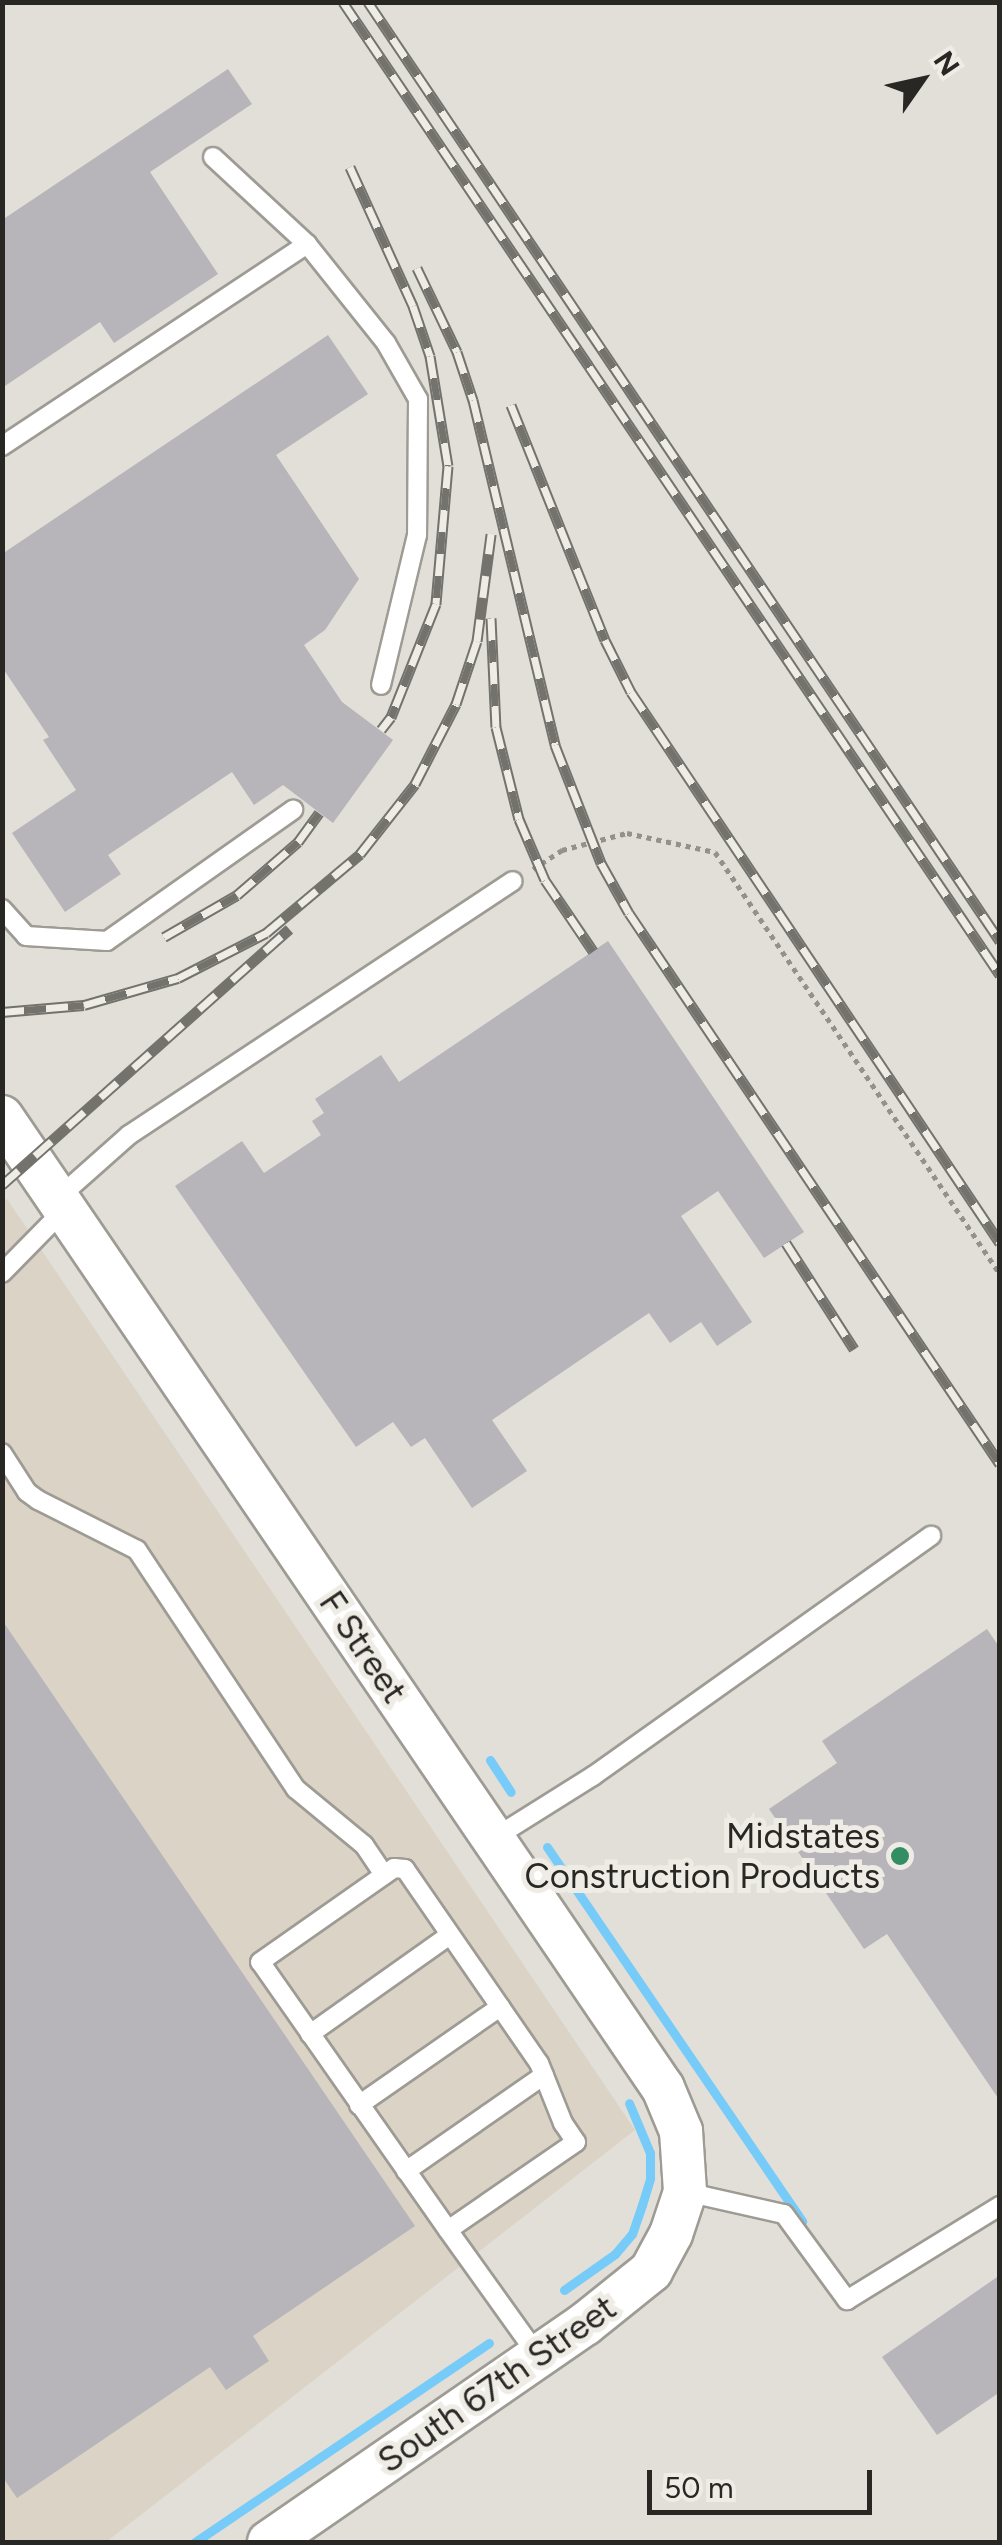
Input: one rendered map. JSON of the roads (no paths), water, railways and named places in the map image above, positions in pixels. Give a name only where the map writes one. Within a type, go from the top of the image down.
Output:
[{"type":"street","name":"F Street","points":[[2,1117],[663,2088],[681,2131],[685,2192]]},
{"type":"street","name":"South 67th Street","points":[[269,2542],[629,2292],[650,2270],[670,2234],[685,2192]]},
{"type":"lane","points":[[213,157],[307,244],[386,343],[418,399],[417,535],[380,686]]},
{"type":"lane","points":[[2,446],[307,244]]},
{"type":"lane","points":[[2,908],[26,936],[107,941],[293,810]]},
{"type":"lane","points":[[2,1273],[129,1135],[514,882]]},
{"type":"lane","points":[[2,1454],[27,1492],[38,1500],[137,1550],[296,1789],[364,1845],[384,1874]]},
{"type":"lane","points":[[494,1839],[588,1780],[931,1536]]},
{"type":"lane","points":[[448,2230],[576,2142],[563,2122],[544,2075],[500,2008],[404,1869],[394,1868],[260,1962],[406,2171],[448,2230],[538,2356]]},
{"type":"lane","points":[[310,2034],[450,1936]]},
{"type":"lane","points":[[359,2104],[500,2008]]},
{"type":"lane","points":[[406,2171],[544,2075]]},
{"type":"lane","points":[[685,2192],[784,2214],[847,2300],[1000,2206]]},
{"type":"waterway","points":[[490,1760],[511,1792]]},
{"type":"waterway","points":[[547,1847],[802,2221]]},
{"type":"waterway","points":[[564,2290],[615,2254],[632,2234],[650,2178],[650,2153],[629,2103]]},
{"type":"waterway","points":[[195,2542],[489,2343]]},
{"type":"railway","points":[[343,2],[1000,975]]},
{"type":"railway","points":[[368,2],[1000,941]]},
{"type":"railway","points":[[350,167],[413,306],[430,356],[448,466],[436,604],[391,717],[381,730]]},
{"type":"railway","points":[[417,268],[457,352],[473,400],[555,745],[601,863],[629,913],[1000,1464]]},
{"type":"railway","points":[[511,405],[605,640],[631,692],[1000,1243]]},
{"type":"railway","points":[[2,1012],[84,1005],[178,978],[266,933],[360,854],[415,784],[456,704],[477,641],[491,534]]},
{"type":"railway","points":[[491,618],[496,727],[519,819],[545,880],[593,951]]},
{"type":"railway","points":[[164,937],[237,895],[298,842],[319,813]]},
{"type":"railway","points":[[2,1185],[289,929]]},
{"type":"railway","points":[[786,1243],[854,1349]]},
{"type":"place","name":"Midstates Construction Products","points":[[900,1856]]}]
